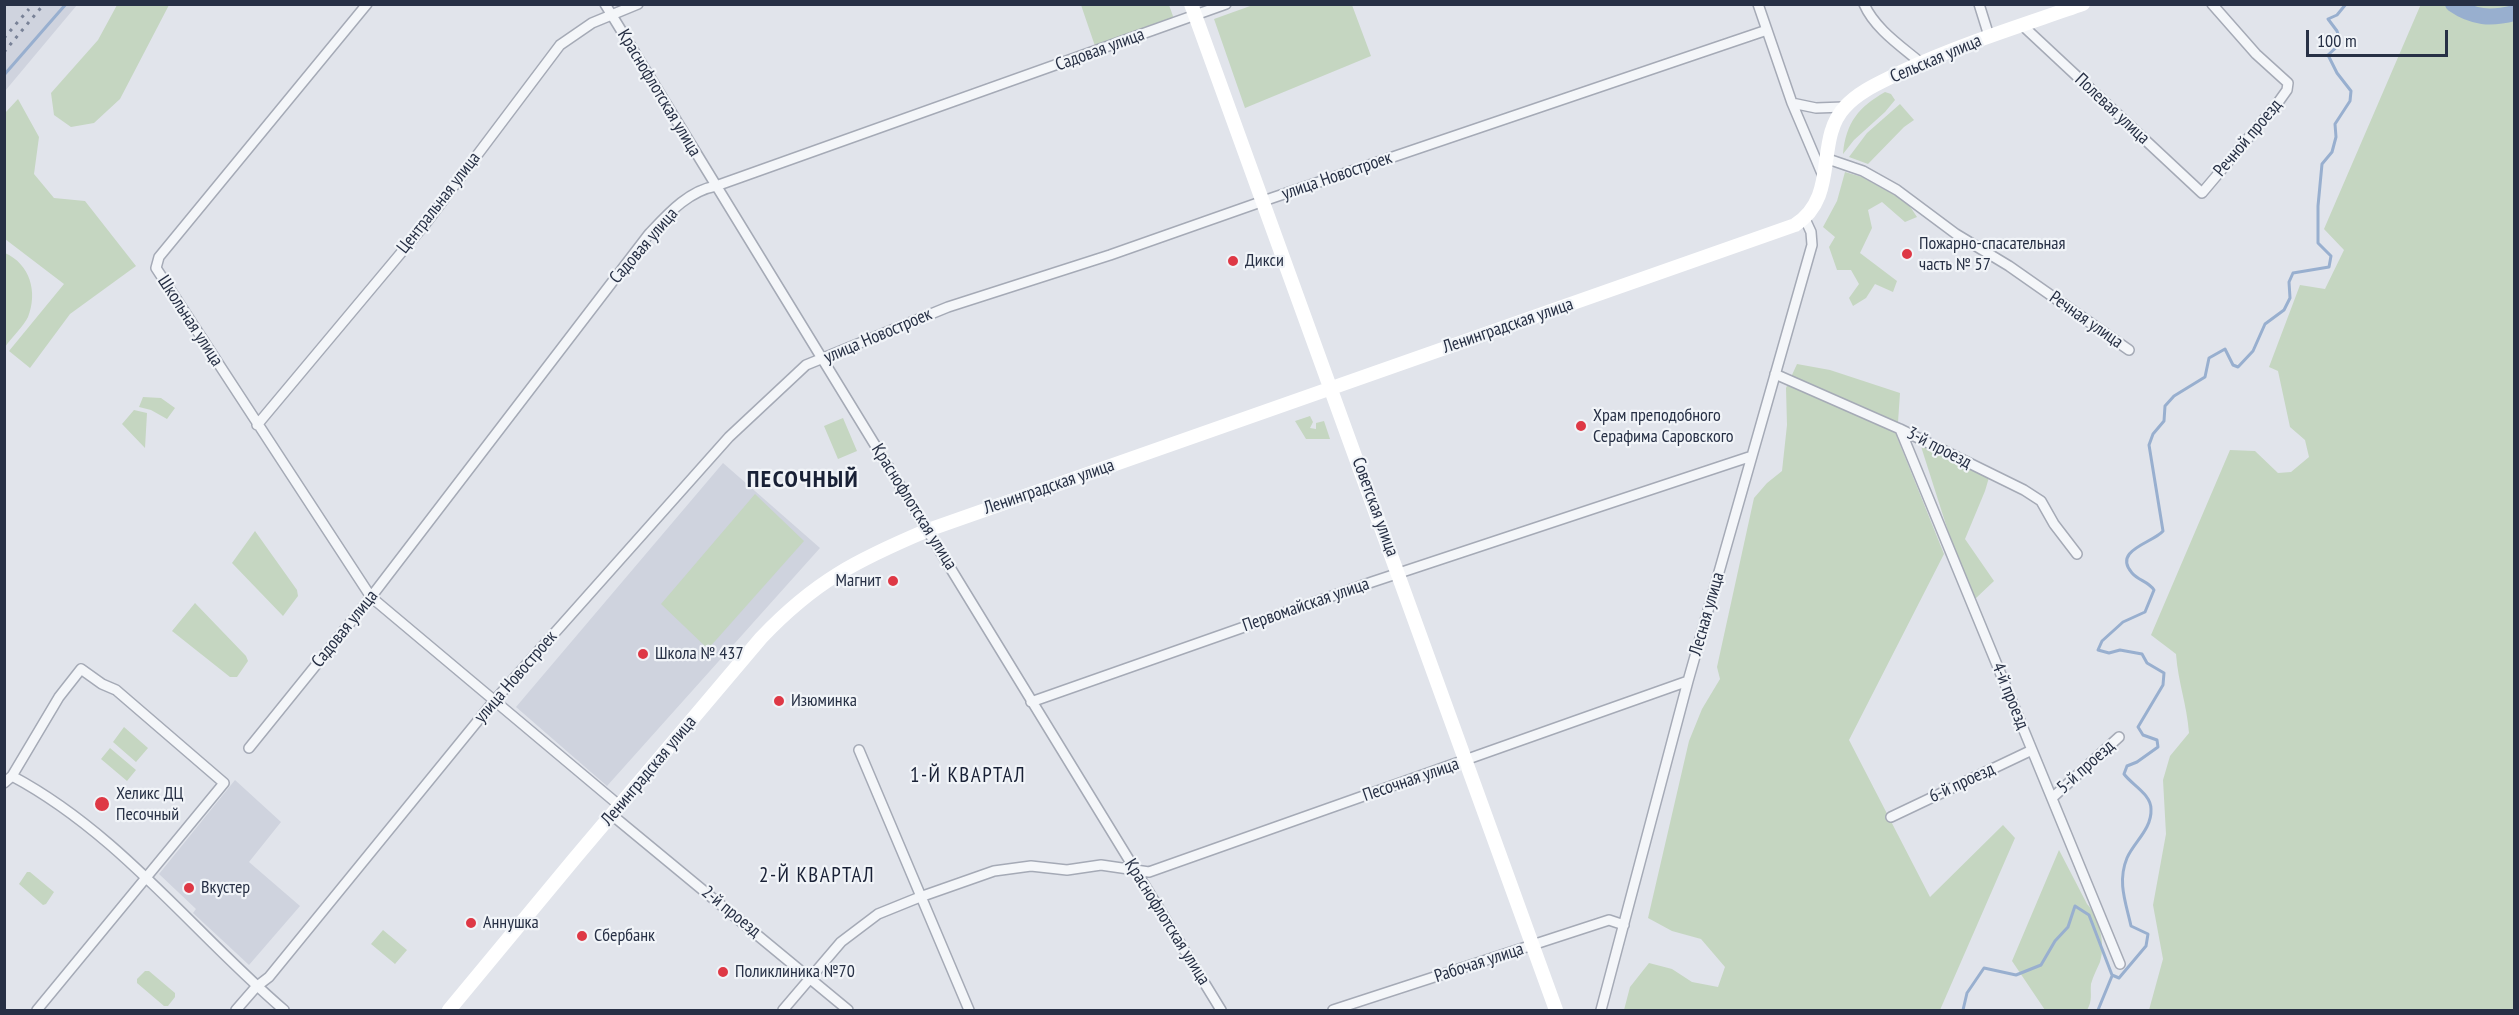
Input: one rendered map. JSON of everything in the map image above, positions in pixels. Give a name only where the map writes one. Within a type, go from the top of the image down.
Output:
[{"type":"main road","name":"Сельская улица","points":[[1844,108],[1869,89],[1921,63],[1989,36],[2083,4]]},
{"type":"main road","name":"Советская улица","points":[[1193,10],[1332,388],[1556,1011]]},
{"type":"main road","points":[[1809,213],[1825,178],[1836,122],[1844,108]]},
{"type":"main road","name":"Ленинградская улица","points":[[449,1011],[761,638],[786,612],[838,572],[928,530],[1779,231],[1809,213]]},
{"type":"street","name":"Школьная улица","points":[[367,4],[159,257],[156,268],[371,597],[494,701]]},
{"type":"street","name":"Краснофлотская улица","points":[[605,4],[1221,1011]]},
{"type":"street","name":"Центральная улица","points":[[257,425],[426,223],[560,45],[592,23],[638,4]]},
{"type":"street","name":"Садовая улица","points":[[249,748],[371,597],[649,234],[686,199],[702,188],[716,186],[1193,10],[1226,4]]},
{"type":"street","points":[[1758,4],[1792,103],[1825,178]]},
{"type":"street","points":[[1864,4],[1869,15],[1921,63]]},
{"type":"street","points":[[1979,4],[1989,36]]},
{"type":"street","name":"Речной проезд","points":[[2202,193],[2277,104],[2287,90],[2288,83],[2256,54],[2212,4]]},
{"type":"street","name":"Полевая улица","points":[[2022,25],[2202,193]]},
{"type":"street","name":"улица Новостроек","points":[[236,1011],[256,987],[269,976],[494,701],[729,437],[806,365],[948,307],[1110,255],[1767,30]]},
{"type":"street","points":[[1792,103],[1816,108],[1844,108]]},
{"type":"street","name":"Речная улица","points":[[1828,159],[1863,171],[1897,190],[1956,234],[2009,266],[2129,350]]},
{"type":"street","name":"Лесная улица","points":[[1601,1011],[1688,681],[1812,245],[1809,213]]},
{"type":"street","name":"3-й проезд","points":[[1775,374],[1900,429],[2024,490],[2042,501],[2054,524],[2077,554]]},
{"type":"street","name":"4-й проезд","points":[[1900,429],[2120,964]]},
{"type":"street","name":"Первомайская улица","points":[[1031,702],[1399,573],[1752,456]]},
{"type":"street","points":[[37,1011],[146,877],[224,783],[116,690],[102,684],[81,669],[60,697],[8,780],[78,817],[146,877],[256,987],[284,1011]]},
{"type":"street","name":"Песочная улица","points":[[783,1011],[841,942],[878,914],[920,897],[994,872],[1030,866],[1068,870],[1101,866],[1133,868],[1149,872],[1688,681]]},
{"type":"street","name":"2-й проезд","points":[[494,701],[848,1011]]},
{"type":"street","name":"5-й проезд","points":[[2052,798],[2119,737]]},
{"type":"street","points":[[860,750],[969,1011]]},
{"type":"street","name":"6-й проезд","points":[[1892,817],[2032,750]]},
{"type":"street","name":"Рабочая улица","points":[[1334,1011],[1609,920],[1624,925]]},
{"type":"shaded area","points":[[4,5],[77,5],[5,91],[4,91]]},
{"type":"shaded area","name":"Школа № 437","points":[[723,463],[820,548],[607,786],[516,707]]},
{"type":"shaded area","points":[[235,780],[281,822],[249,862],[300,906],[249,965],[193,913],[196,909],[159,874]]},
{"type":"green space","points":[[2421,4],[2514,5],[2514,1010],[2149,1010],[2163,959],[2153,905],[2166,834],[2163,780],[2170,756],[2189,733],[2176,654],[2151,635],[2230,450],[2255,451],[2278,473],[2291,472],[2309,457],[2305,440],[2290,427],[2278,371],[2269,367],[2300,285],[2325,289],[2344,250],[2324,229]]},
{"type":"green space","points":[[117,5],[169,5],[120,99],[94,123],[71,127],[54,115],[51,93],[98,40]]},
{"type":"green space","points":[[1081,5],[1169,5],[1174,19],[1095,46]]},
{"type":"green space","points":[[1253,5],[1352,5],[1371,56],[1245,108],[1214,19]]},
{"type":"green space","points":[[1885,92],[1891,94],[1895,100],[1843,154],[1847,133],[1855,117]]},
{"type":"green space","points":[[18,99],[39,137],[34,174],[54,198],[85,201],[136,266],[70,314],[30,368],[9,351],[64,284],[5,239],[5,113]]},
{"type":"green space","points":[[1900,104],[1914,120],[1904,127],[1868,164],[1849,157],[1867,133]]},
{"type":"green space","points":[[1845,172],[1862,177],[1907,202],[1917,217],[1905,222],[1882,202],[1868,210],[1872,228],[1860,253],[1897,281],[1893,292],[1875,284],[1866,298],[1853,306],[1849,298],[1859,284],[1851,270],[1837,270],[1829,247],[1835,237],[1823,227],[1837,201]]},
{"type":"green space","points":[[5,253],[21,264],[26,271],[32,289],[32,298],[28,317],[5,347]]},
{"type":"green space","points":[[1797,364],[1830,370],[1900,393],[1897,437],[1944,554],[1849,740],[1930,897],[2003,825],[2015,838],[1940,1010],[1624,1010],[1630,987],[1649,963],[1672,969],[1692,982],[1718,987],[1725,967],[1701,939],[1672,931],[1648,918],[1689,741],[1702,709],[1720,679],[1717,667],[1754,498],[1782,471],[1787,425],[1786,388]]},
{"type":"green space","points":[[143,397],[161,398],[175,408],[167,419],[151,410],[139,407]]},
{"type":"green space","points":[[134,410],[147,413],[145,448],[122,424]]},
{"type":"green space","points":[[1310,416],[1313,422],[1310,428],[1316,429],[1316,423],[1324,421],[1330,439],[1306,439],[1295,421]]},
{"type":"green space","points":[[843,418],[857,451],[838,459],[824,426]]},
{"type":"green space","points":[[1918,437],[1990,474],[1965,539],[1994,581],[1975,599],[1955,553]]},
{"type":"green space","points":[[755,494],[804,541],[708,649],[661,604]]},
{"type":"green space","points":[[255,531],[297,590],[298,596],[283,616],[232,563]]},
{"type":"green space","points":[[195,603],[246,656],[248,661],[237,677],[230,677],[172,631]]},
{"type":"green space","points":[[124,727],[148,748],[136,762],[113,742]]},
{"type":"green space","points":[[110,748],[136,770],[127,781],[101,759]]},
{"type":"green space","points":[[2059,850],[2095,916],[2102,939],[2102,955],[2091,984],[2091,1000],[2087,1010],[2045,1010],[2012,961]]},
{"type":"green space","points":[[27,872],[54,892],[46,904],[43,905],[19,884]]},
{"type":"green space","points":[[383,930],[407,950],[395,964],[371,944]]},
{"type":"green space","points":[[145,971],[149,971],[175,993],[175,997],[168,1006],[164,1006],[137,983],[137,979]]},
{"type":"waterway","points":[[4,75],[66,4]]},
{"type":"waterway","points":[[1963,1010],[1967,993],[1984,968],[2016,975],[2041,965],[2055,941],[2068,927],[2075,906],[2089,915],[2112,975],[2119,978],[2146,946],[2148,934],[2131,926],[2123,892],[2123,876],[2127,858],[2149,823],[2151,809],[2145,794],[2124,774],[2127,766],[2137,762],[2158,747],[2157,740],[2143,735],[2138,727],[2163,685],[2164,673],[2147,663],[2142,654],[2120,650],[2109,653],[2098,650],[2102,641],[2123,622],[2145,612],[2154,590],[2132,573],[2127,565],[2127,558],[2136,548],[2163,531],[2149,445],[2153,434],[2164,421],[2165,406],[2174,396],[2205,377],[2209,358],[2225,349],[2233,365],[2238,367],[2253,351],[2265,324],[2284,310],[2290,298],[2289,282],[2293,273],[2329,267],[2331,256],[2318,243],[2318,206],[2322,164],[2332,152],[2336,137],[2335,124],[2350,101],[2351,91],[2337,73],[2328,55],[2341,43],[2337,31],[2328,19],[2337,15],[2346,4]]},
{"type":"waterway","points":[[2453,4],[2475,15],[2498,16],[2514,13]]},
{"type":"waterway","points":[[2098,1010],[2112,976]]},
{"type":"railway","points":[[4,52],[44,4]]},
{"type":"railway","points":[[4,38],[29,9]]},
{"type":"place","name":"Пожарно-спасательная часть № 57","points":[[1907,254]]},
{"type":"place","name":"Дикси","points":[[1233,261]]},
{"type":"place","name":"Храм преподобного Серафима Саровского","points":[[1581,426]]},
{"type":"place","name":"Магнит","points":[[893,581]]},
{"type":"place","name":"Школа № 437","points":[[643,654]]},
{"type":"place","name":"Изюминка","points":[[779,701]]},
{"type":"place","name":"Хеликс ДЦ Песочный","points":[[102,804]]},
{"type":"place","name":"Вкустер","points":[[189,888]]},
{"type":"place","name":"Аннушка","points":[[471,923]]},
{"type":"place","name":"Сбербанк","points":[[582,936]]},
{"type":"place","name":"Поликлиника №70","points":[[723,972]]},
{"type":"district","name":"ПЕСОЧНЫЙ","points":[[803,480]]},
{"type":"district","name":"1-Й КВАРТАЛ","points":[[968,776]]},
{"type":"district","name":"2-Й КВАРТАЛ","points":[[817,876]]}]
